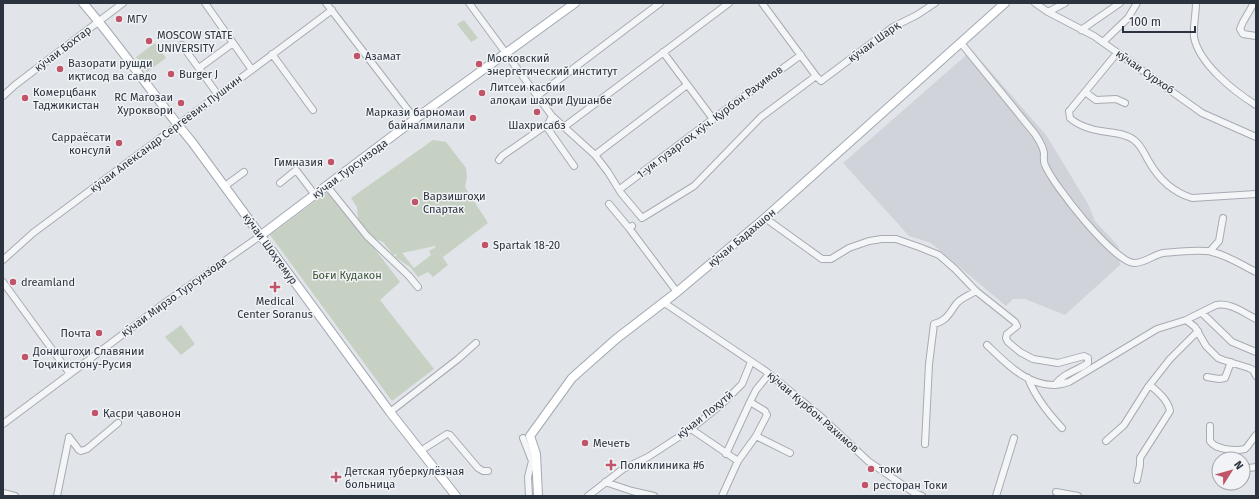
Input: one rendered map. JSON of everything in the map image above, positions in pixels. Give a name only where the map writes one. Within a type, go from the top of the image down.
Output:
[{"type":"main road","name":"кӯчаи Шоҳтемур","points":[[83,3],[99,21],[225,186],[260,236],[390,412],[456,496]]},
{"type":"main road","name":"кӯчаи Турсунзода","points":[[260,236],[415,119],[575,3]]},
{"type":"main road","name":"кӯчаи Бадахшон","points":[[538,496],[536,454],[530,436],[572,378],[616,339],[677,292],[765,218],[1004,3]]},
{"type":"street","name":"кӯчаи Бохтар","points":[[3,96],[15,85],[123,3]]},
{"type":"street","points":[[205,3],[252,70]]},
{"type":"street","points":[[326,3],[415,119]]},
{"type":"street","points":[[469,3],[552,116],[595,155],[625,198],[642,218],[689,190],[761,117],[816,76],[762,3]]},
{"type":"street","points":[[537,96],[660,3]]},
{"type":"street","points":[[564,127],[729,3]]},
{"type":"street","name":"кӯчаи Шарқ","points":[[816,76],[821,81],[893,27],[935,3]]},
{"type":"street","name":"кӯчаи Сурхоб","points":[[1035,3],[1048,12],[1103,42],[1202,112],[1256,137]]},
{"type":"street","points":[[1048,12],[1065,3]]},
{"type":"street","points":[[1082,30],[1120,3]]},
{"type":"street","points":[[1103,42],[1128,18],[1137,3]]},
{"type":"street","points":[[1196,3],[1194,37],[1204,59],[1233,90],[1256,106]]},
{"type":"street","points":[[1254,3],[1240,29],[1243,34],[1256,36]]},
{"type":"street","name":"кӯчаи Александр Сергеевич Пушкин","points":[[3,260],[33,233],[332,10]]},
{"type":"street","points":[[199,68],[234,43]]},
{"type":"street","points":[[961,43],[1035,134],[1042,145],[1045,166],[1074,208],[1092,231],[1120,257],[1133,263],[1140,262],[1161,253],[1210,251],[1221,254],[1256,272]]},
{"type":"street","points":[[182,45],[218,95]]},
{"type":"street","points":[[663,52],[713,119]]},
{"type":"street","points":[[1117,53],[1070,111],[1070,118],[1074,122],[1099,131],[1121,134],[1133,139],[1140,146],[1149,163],[1164,181],[1173,189],[1192,198],[1256,194]]},
{"type":"street","points":[[272,54],[313,110]]},
{"type":"street","name":"1-ум гузаргоҳ кӯч. Қурбон Раҳимов","points":[[620,189],[801,55]]},
{"type":"street","points":[[595,155],[687,85]]},
{"type":"street","points":[[1085,92],[1096,100],[1116,99],[1125,103]]},
{"type":"street","points":[[499,160],[502,156],[548,124],[552,116]]},
{"type":"street","points":[[548,124],[548,129],[574,166]]},
{"type":"street","points":[[280,183],[296,170],[315,195]]},
{"type":"street","points":[[225,186],[244,172]]},
{"type":"street","points":[[327,186],[367,236],[409,276],[418,287]]},
{"type":"street","points":[[610,204],[630,227],[677,292]]},
{"type":"street","points":[[765,218],[822,259],[831,259],[849,248],[869,241],[882,239],[896,239],[939,255],[976,291],[1010,317],[1016,324],[1016,328],[1007,334],[1006,338],[1008,342],[1020,352],[1033,359],[1058,363],[1084,356],[1088,358],[1088,363],[1065,375],[1055,385]]},
{"type":"street","points":[[1210,251],[1219,241],[1224,218]]},
{"type":"street","name":"кӯчаи Мирзо Турсунзода","points":[[70,374],[166,302],[260,236]]},
{"type":"street","points":[[3,282],[70,374],[4,422]]},
{"type":"street","points":[[925,444],[929,364],[934,324],[941,322],[949,315],[957,302],[976,291]]},
{"type":"street","name":"кӯчаи Курбон Рахимов","points":[[663,302],[768,374],[819,415],[868,460],[913,492],[922,496]]},
{"type":"street","points":[[987,345],[1010,366],[1028,378],[1042,384],[1055,385],[1069,382],[1157,330],[1186,320],[1216,305],[1229,305],[1256,319]]},
{"type":"street","points":[[1202,313],[1232,342],[1256,352]]},
{"type":"street","points":[[1186,320],[1198,331],[1206,346],[1211,351],[1223,360],[1253,370],[1256,376]]},
{"type":"street","points":[[1106,441],[1124,425],[1150,385],[1170,359],[1198,331]]},
{"type":"street","points":[[390,412],[458,359],[476,343]]},
{"type":"street","name":"кӯчаи Лоҳутӣ","points":[[588,496],[623,469],[648,457],[691,429],[722,404],[742,384],[751,362]]},
{"type":"street","points":[[1207,377],[1219,379],[1225,378],[1230,362]]},
{"type":"street","points":[[726,454],[756,390],[768,374]]},
{"type":"street","points":[[1028,378],[1034,391],[1050,416],[1062,428]]},
{"type":"street","points":[[1137,480],[1140,458],[1170,411],[1165,400],[1150,385]]},
{"type":"street","points":[[722,496],[738,461],[762,427],[767,413],[750,402]]},
{"type":"street","points":[[57,496],[69,436],[79,450],[84,451],[118,423]]},
{"type":"street","points":[[1210,426],[1212,444],[1223,448],[1245,449],[1256,435]]},
{"type":"street","points":[[691,429],[738,461]]},
{"type":"street","points":[[425,448],[447,434],[482,472],[488,471]]},
{"type":"street","points":[[756,436],[790,453]]},
{"type":"street","points":[[523,438],[532,461],[528,477],[529,496]]},
{"type":"street","points":[[996,496],[1014,438]]},
{"type":"street","points":[[605,482],[632,494],[654,496]]},
{"type":"street","points":[[1056,492],[1078,496]]},
{"type":"street","points":[[3,493],[15,496]]},
{"type":"shaded area","points":[[972,50],[1046,135],[1088,204],[1095,221],[1119,247],[1120,265],[1065,315],[1025,299],[1013,299],[1006,306],[931,243],[909,236],[843,163]]},
{"type":"green space","points":[[464,20],[478,38],[471,42],[457,24]]},
{"type":"green space","points":[[155,43],[166,58],[147,72],[136,57]]},
{"type":"green space","name":"Варзишгоҳи Спартак","points":[[433,140],[446,142],[466,168],[467,177],[465,187],[488,223],[443,257],[439,252],[448,265],[433,277],[428,272],[418,277],[410,267],[395,257],[397,254],[393,255],[383,242],[375,239],[364,228],[358,218],[357,207],[351,198]],"holes":[[[436,247],[429,251],[431,255],[414,268],[402,253]]]},
{"type":"green space","name":"Боғи Кудакон","points":[[330,190],[400,282],[380,300],[434,369],[392,401],[270,235]]},
{"type":"green space","points":[[181,325],[195,344],[181,355],[165,337]]},
{"type":"place","name":"МГУ","points":[[119,19]]},
{"type":"place","name":"MOSCOW STATE UNIVERSITY","points":[[149,41]]},
{"type":"place","name":"Азамат","points":[[357,56]]},
{"type":"place","name":"Московский энергетический институт","points":[[479,64]]},
{"type":"place","name":"Вазорати рушди иқтисод ва савдо","points":[[60,69]]},
{"type":"place","name":"Burger J","points":[[171,74]]},
{"type":"place","name":"Литсеи касбии алоқаи шаҳри Душанбе","points":[[482,93]]},
{"type":"place","name":"Комерцбанк Таджикистан","points":[[25,98]]},
{"type":"place","name":"RC Магозаи Хуроквори","points":[[181,103]]},
{"type":"place","name":"Шахрисабз","points":[[537,112]]},
{"type":"place","name":"Маркази барномаи байналмилали","points":[[473,118]]},
{"type":"place","name":"Сарраёсати консулӣ","points":[[119,143]]},
{"type":"place","name":"Гимназия","points":[[331,162]]},
{"type":"place","name":"Варзишгоҳи Спартак","points":[[415,202]]},
{"type":"place","name":"Spartak 18-20","points":[[485,245]]},
{"type":"place","name":"dreamland","points":[[13,282]]},
{"type":"place","name":"Medical Center Soranus","points":[[275,287]]},
{"type":"place","name":"Почта","points":[[99,333]]},
{"type":"place","name":"Донишгоҳи Славянии Тоҷикистону-Русия","points":[[25,357]]},
{"type":"place","name":"Қасри ҷавонон","points":[[95,413]]},
{"type":"place","name":"Мечеть","points":[[585,443]]},
{"type":"place","name":"Поликлиника #6","points":[[611,465]]},
{"type":"place","name":"токи","points":[[871,469]]},
{"type":"place","name":"Детская туберкулёзная больница","points":[[336,477]]},
{"type":"place","name":"ресторан Токи","points":[[865,485]]}]
